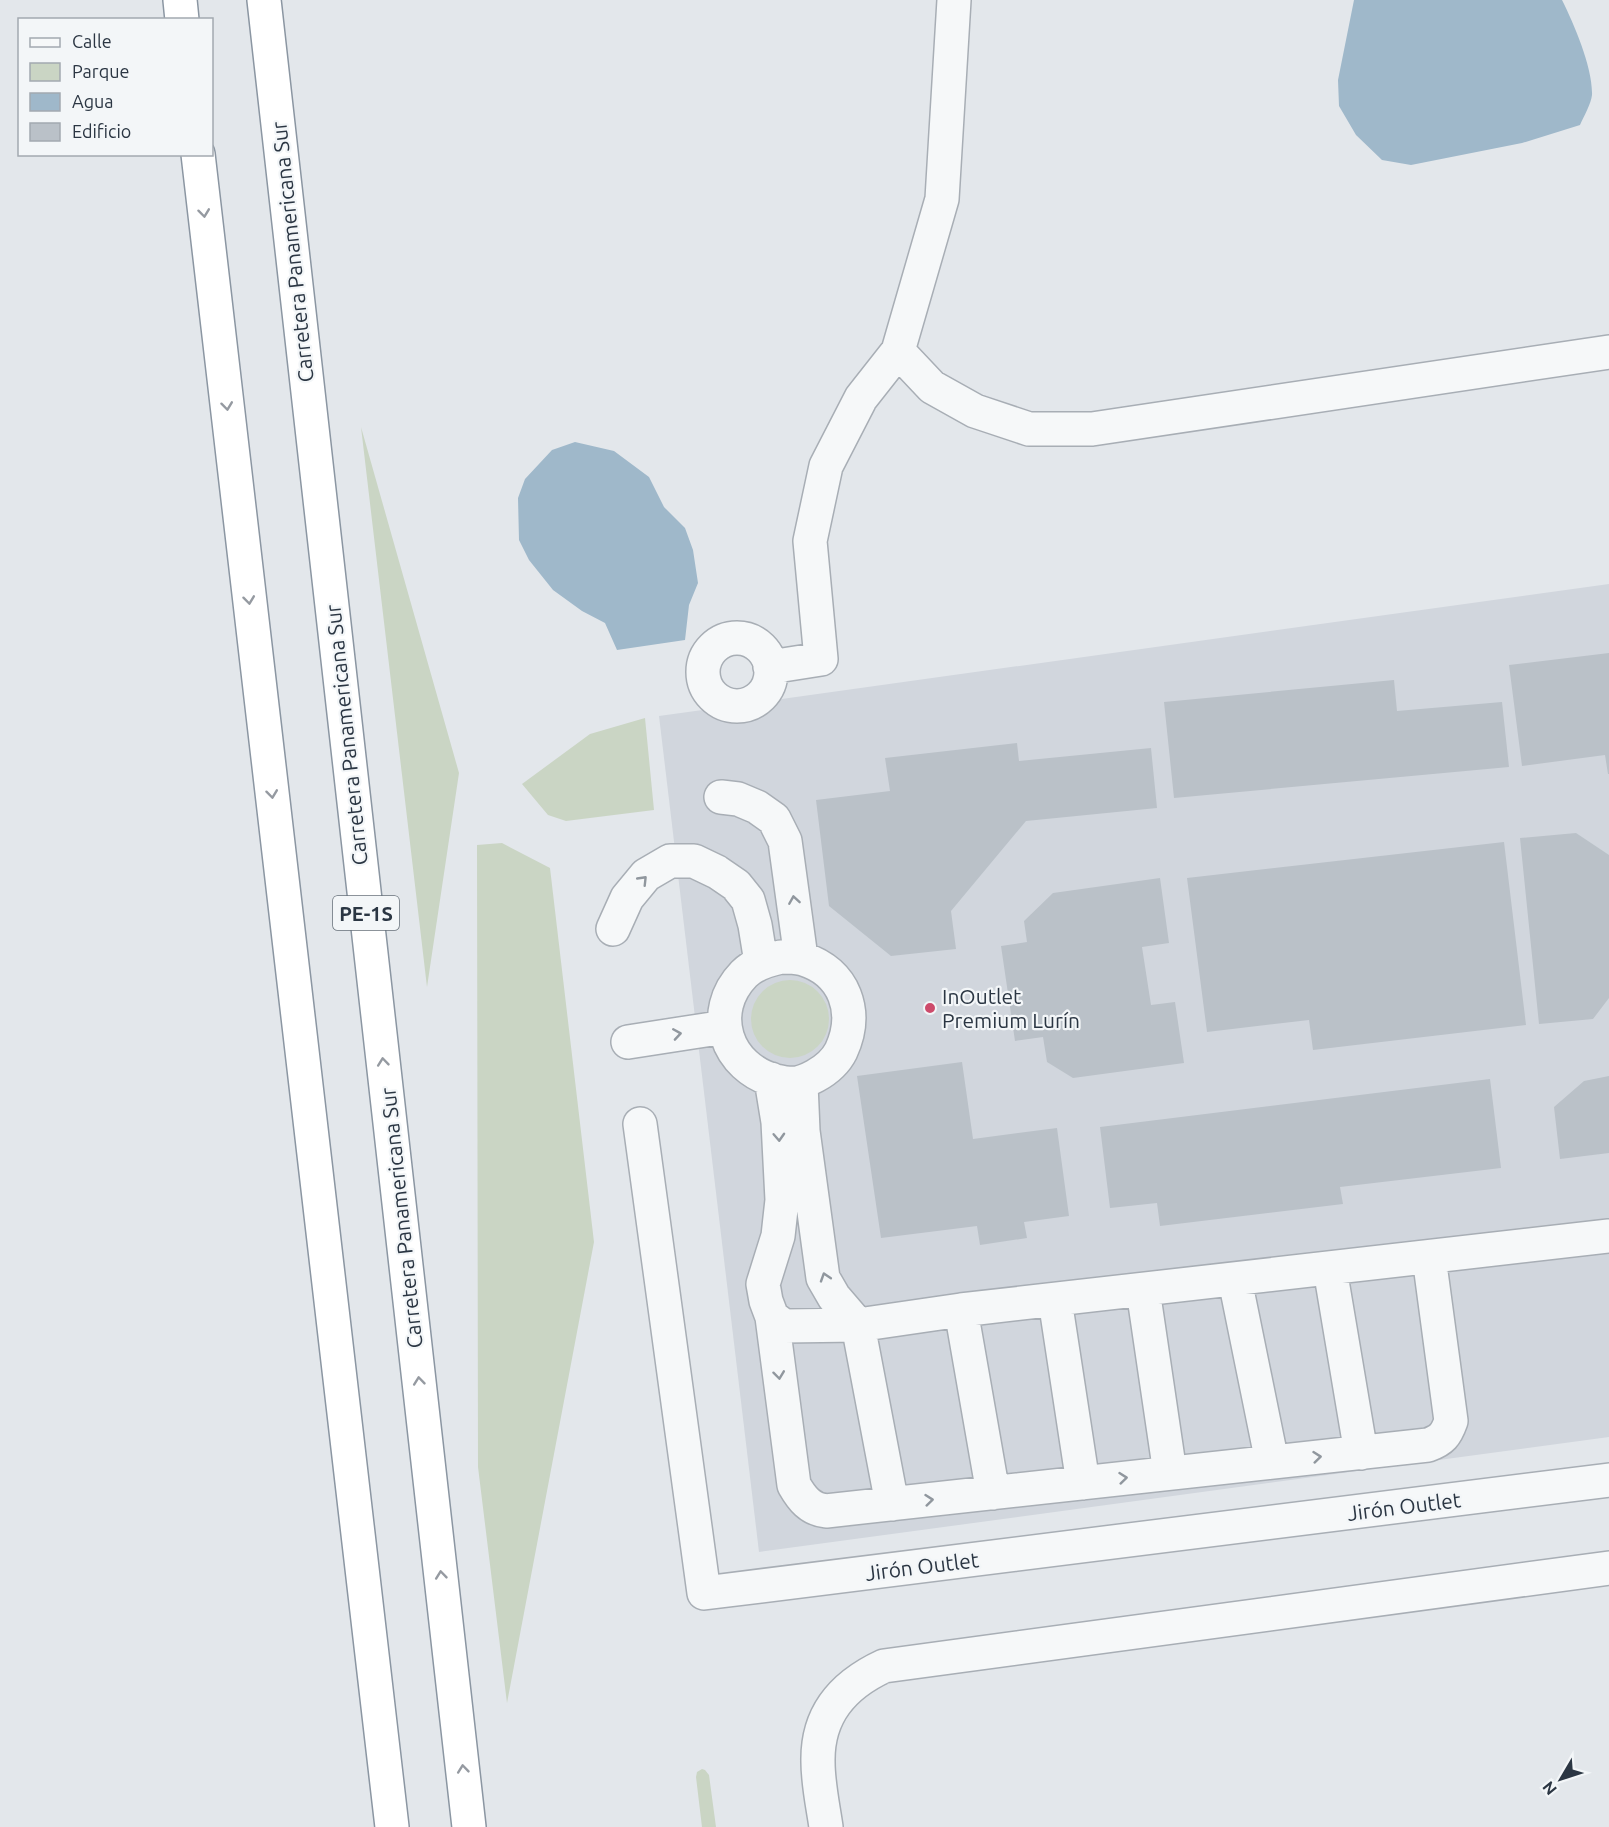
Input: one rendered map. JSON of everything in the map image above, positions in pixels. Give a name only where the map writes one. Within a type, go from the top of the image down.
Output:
[{"type":"highway","points":[[180,0],[182,18]]},
{"type":"highway","name":"Carretera Panamericana Sur","points":[[264,0],[469,1827]]},
{"type":"highway","points":[[198,156],[392,1827]]},
{"type":"street","points":[[770,667],[821,659],[810,541],[826,466],[861,398],[898,351],[942,199],[954,0]]},
{"type":"street","points":[[898,351],[932,387],[975,411],[1029,429],[1104,428],[1609,352]]},
{"type":"street","points":[[722,796],[738,799],[757,807],[774,819],[785,841],[801,958]]},
{"type":"street","points":[[613,929],[627,898],[646,875],[670,861],[694,861],[717,872],[736,885],[748,900],[761,962]]},
{"type":"street","points":[[781,957],[801,958],[819,965],[835,978],[845,995],[850,1014],[848,1036],[839,1056],[824,1071],[786,1082],[762,1077],[744,1065],[731,1048],[725,1027],[726,1007],[733,988],[745,973],[761,962],[781,957]]},
{"type":"street","points":[[628,1042],[725,1027]]},
{"type":"street","points":[[786,1082],[778,1122],[782,1200],[778,1236],[763,1284],[772,1317],[794,1485],[801,1497],[817,1510],[826,1511],[1362,1453],[1438,1442],[1446,1434],[1451,1421],[1429,1257]]},
{"type":"street","points":[[786,1082],[803,1131],[823,1278],[834,1297],[858,1325],[892,1504]]},
{"type":"street","name":"Jirón Outlet","points":[[640,1124],[704,1593],[1609,1480]]},
{"type":"street","points":[[772,1317],[784,1326],[858,1325],[962,1310],[1609,1236]]},
{"type":"street","points":[[1330,1269],[1362,1453]]},
{"type":"street","points":[[1235,1280],[1272,1462]]},
{"type":"street","points":[[1143,1290],[1170,1473]]},
{"type":"street","points":[[1055,1300],[1083,1483]]},
{"type":"street","points":[[962,1310],[993,1493]]},
{"type":"street","points":[[826,1827],[818,1763],[819,1741],[825,1720],[836,1700],[850,1686],[866,1674],[884,1666],[1609,1568]]},
{"type":"shaded area","points":[[1609,584],[1609,1437],[759,1552],[659,716]]},
{"type":"green space","points":[[361,427],[459,773],[427,987]]},
{"type":"green space","points":[[645,718],[654,810],[566,821],[548,815],[522,784],[590,734]]},
{"type":"green space","points":[[502,843],[550,868],[594,1242],[507,1703],[478,1467],[477,845]]},
{"type":"green space","points":[[790,980],[805,983],[818,991],[826,1004],[829,1019],[826,1034],[818,1047],[805,1055],[790,1058],[775,1055],[762,1047],[754,1034],[751,1019],[754,1004],[762,991],[775,983]]},
{"type":"green space","points":[[702,1769],[709,1775],[716,1827],[702,1827],[696,1777],[697,1772]]},
{"type":"water","points":[[1354,0],[1562,0],[1582,46],[1591,84],[1591,99],[1580,125],[1522,143],[1411,165],[1382,160],[1356,135],[1339,106],[1338,80]]},
{"type":"water","points":[[575,442],[614,451],[649,477],[664,507],[685,528],[693,550],[698,583],[689,605],[685,640],[617,650],[605,623],[582,611],[553,590],[529,560],[519,540],[518,498],[525,479],[552,450]]},
{"type":"building","points":[[1609,653],[1609,774],[1605,755],[1522,766],[1509,665]]},
{"type":"building","points":[[1394,680],[1397,711],[1502,702],[1509,767],[1174,798],[1164,702]]},
{"type":"building","points":[[1017,743],[1019,761],[1151,748],[1157,808],[1026,821],[951,911],[956,949],[891,956],[829,906],[816,800],[890,791],[885,758]]},
{"type":"building","points":[[1576,833],[1609,855],[1609,998],[1593,1019],[1539,1024],[1520,838]]},
{"type":"building","points":[[1504,842],[1526,1025],[1313,1050],[1309,1020],[1207,1032],[1187,878]]},
{"type":"building","points":[[1160,878],[1169,943],[1142,947],[1151,1005],[1175,1002],[1184,1063],[1073,1078],[1047,1062],[1043,1037],[1015,1041],[1001,946],[1027,942],[1024,921],[1053,893]]},
{"type":"building","points":[[962,1062],[973,1139],[1057,1128],[1069,1216],[1024,1222],[1027,1238],[980,1245],[977,1226],[881,1238],[857,1076]]},
{"type":"building","points":[[1609,1076],[1609,1153],[1560,1159],[1554,1107],[1584,1081]]},
{"type":"building","points":[[1490,1079],[1501,1168],[1340,1187],[1343,1204],[1160,1226],[1157,1203],[1110,1208],[1100,1127]]},
{"type":"place","name":"InOutlet Premium Lurín","points":[[930,1008]]}]
